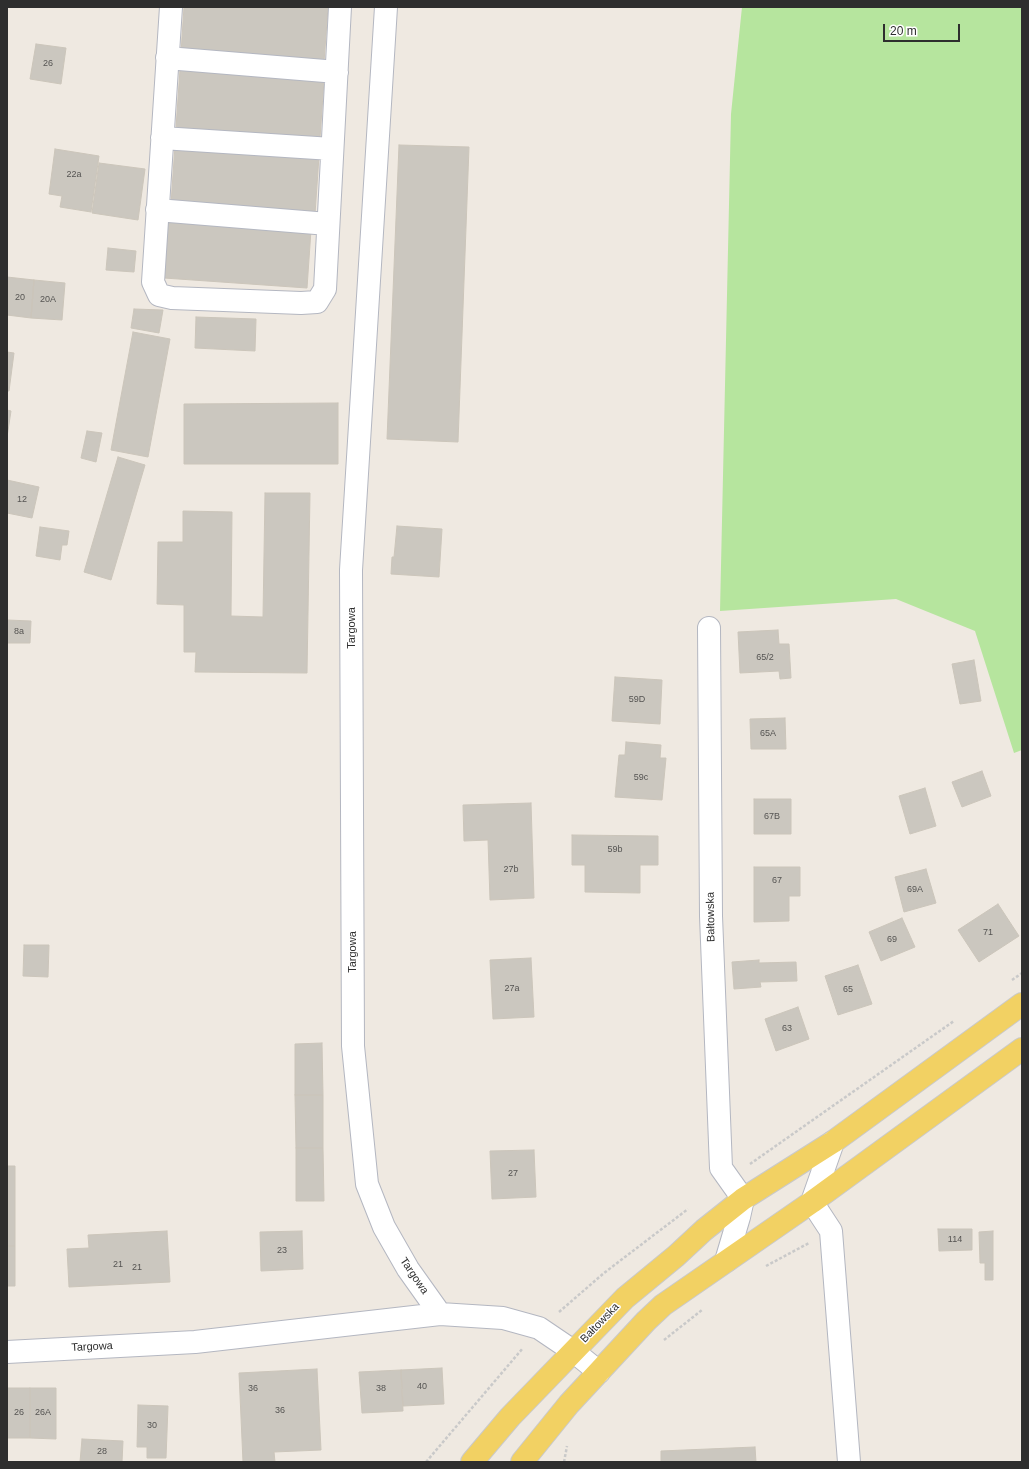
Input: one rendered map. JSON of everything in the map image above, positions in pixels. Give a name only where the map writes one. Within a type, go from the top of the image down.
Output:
[{"type":"main road","name":"Bałtowska","points":[[472,1462],[510,1417],[625,1298],[676,1256],[704,1230],[743,1200],[833,1142],[1022,1004]]},
{"type":"main road","points":[[522,1462],[569,1404],[646,1321],[663,1305],[812,1202],[1022,1049]]},
{"type":"street","points":[[171,7],[153,282],[160,295],[172,298],[301,304],[316,302],[325,289],[340,7]]},
{"type":"street","name":"Targowa","points":[[386,7],[351,570],[353,1046],[367,1184],[384,1227],[408,1269],[440,1314]]},
{"type":"street","points":[[167,58],[336,72]]},
{"type":"street","points":[[162,138],[332,149]]},
{"type":"street","points":[[157,210],[328,224]]},
{"type":"street","name":"Bałtowska","points":[[709,628],[711,916],[721,1168],[743,1200]]},
{"type":"street","points":[[833,1142],[812,1202],[831,1231],[849,1462]]},
{"type":"street","points":[[726,1261],[740,1217],[743,1200]]},
{"type":"street","name":"Targowa","points":[[7,1352],[195,1342],[440,1314],[503,1318],[540,1328],[574,1350],[599,1372]]},
{"type":"path","points":[[762,1268],[831,1231]]},
{"type":"path","points":[[663,1341],[705,1308]]},
{"type":"path","points":[[564,1462],[569,1439]]},
{"type":"green space","points":[[742,7],[1022,7],[1022,750],[1014,753],[975,631],[896,599],[720,611],[731,114]]},
{"type":"building","points":[[184,7],[328,7],[324,62],[181,53]]},
{"type":"building","points":[[36,44],[66,48],[61,84],[30,79]]},
{"type":"building","points":[[180,70],[324,80],[320,138],[176,128]]},
{"type":"building","points":[[399,145],[469,147],[458,442],[387,439]]},
{"type":"building","points":[[175,146],[319,156],[315,214],[171,204]]},
{"type":"building","points":[[55,149],[99,156],[91,212],[60,207],[62,196],[49,194]]},
{"type":"building","points":[[99,163],[145,169],[138,220],[92,213]]},
{"type":"building","points":[[168,220],[311,230],[307,288],[164,278]]},
{"type":"building","points":[[108,248],[136,251],[134,272],[106,270]]},
{"type":"building","points":[[7,277],[34,280],[31,318],[7,315]]},
{"type":"building","points":[[34,280],[65,283],[62,320],[31,318]]},
{"type":"building","points":[[134,309],[163,310],[159,333],[131,328]]},
{"type":"building","points":[[196,317],[256,319],[255,351],[195,348]]},
{"type":"building","points":[[133,332],[170,339],[148,457],[111,450]]},
{"type":"building","points":[[7,352],[14,353],[9,391],[7,391]]},
{"type":"building","points":[[338,403],[338,464],[184,464],[184,404]]},
{"type":"building","points":[[7,410],[11,411],[7,437]]},
{"type":"building","points":[[87,431],[102,433],[96,462],[81,458]]},
{"type":"building","points":[[118,457],[145,465],[111,580],[84,572]]},
{"type":"building","points":[[7,480],[39,487],[32,518],[7,513]]},
{"type":"building","points":[[265,493],[310,493],[307,673],[195,672],[196,652],[184,652],[184,605],[157,604],[158,542],[183,542],[183,511],[232,512],[231,616],[263,617]]},
{"type":"building","points":[[397,526],[442,529],[439,577],[391,574]]},
{"type":"building","points":[[40,527],[69,531],[67,545],[62,545],[60,560],[36,556]]},
{"type":"building","points":[[7,620],[31,621],[30,643],[7,643]]},
{"type":"building","points":[[778,630],[779,644],[789,644],[791,678],[780,679],[779,671],[740,673],[738,632]]},
{"type":"building","points":[[974,660],[981,701],[960,704],[952,664]]},
{"type":"building","points":[[615,677],[662,680],[660,724],[612,721]]},
{"type":"building","points":[[785,718],[786,749],[751,749],[750,719]]},
{"type":"building","points":[[626,742],[661,745],[660,758],[666,758],[662,800],[615,797],[619,755],[625,755]]},
{"type":"building","points":[[982,771],[991,796],[962,807],[952,782]]},
{"type":"building","points":[[925,788],[936,826],[910,834],[899,796]]},
{"type":"building","points":[[754,799],[791,799],[791,834],[754,834]]},
{"type":"building","points":[[531,803],[534,898],[490,900],[488,840],[464,841],[463,805]]},
{"type":"building","points":[[572,835],[658,836],[658,865],[640,865],[640,893],[585,892],[585,865],[572,865]]},
{"type":"building","points":[[754,867],[800,867],[800,896],[789,896],[789,921],[754,922]]},
{"type":"building","points":[[926,869],[936,903],[904,912],[895,877]]},
{"type":"building","points":[[998,904],[1019,936],[979,962],[958,930]]},
{"type":"building","points":[[902,918],[915,947],[881,961],[869,932]]},
{"type":"building","points":[[24,945],[49,945],[48,977],[23,976]]},
{"type":"building","points":[[531,958],[534,1017],[493,1019],[490,960]]},
{"type":"building","points":[[759,960],[759,963],[796,962],[797,981],[760,982],[761,987],[734,989],[732,962]]},
{"type":"building","points":[[858,965],[872,1004],[838,1015],[825,976]]},
{"type":"building","points":[[798,1007],[809,1039],[776,1051],[765,1019]]},
{"type":"building","points":[[322,1043],[323,1095],[295,1095],[295,1044]]},
{"type":"building","points":[[295,1095],[323,1095],[323,1148],[296,1148]]},
{"type":"building","points":[[296,1148],[323,1148],[324,1201],[296,1201]]},
{"type":"building","points":[[534,1150],[536,1197],[492,1199],[490,1151]]},
{"type":"building","points":[[7,1166],[15,1166],[15,1246],[7,1246]]},
{"type":"building","points":[[938,1229],[972,1229],[972,1250],[939,1251]]},
{"type":"building","points":[[167,1231],[170,1282],[69,1287],[67,1249],[89,1248],[88,1235]]},
{"type":"building","points":[[302,1231],[303,1269],[261,1271],[260,1232]]},
{"type":"building","points":[[993,1231],[993,1280],[985,1280],[985,1263],[980,1263],[979,1232]]},
{"type":"building","points":[[7,1246],[15,1246],[15,1286],[7,1286]]},
{"type":"building","points":[[442,1368],[444,1404],[403,1406],[401,1370]]},
{"type":"building","points":[[317,1369],[321,1450],[274,1452],[275,1462],[243,1462],[239,1373]]},
{"type":"building","points":[[401,1370],[403,1411],[362,1413],[359,1372]]},
{"type":"building","points":[[7,1388],[30,1388],[30,1438],[7,1438]]},
{"type":"building","points":[[30,1388],[56,1388],[56,1439],[30,1438]]},
{"type":"building","points":[[138,1405],[168,1406],[166,1458],[147,1458],[147,1447],[137,1447]]},
{"type":"building","points":[[82,1439],[123,1441],[122,1462],[80,1462]]},
{"type":"building","points":[[755,1447],[756,1462],[661,1462],[661,1451]]}]
